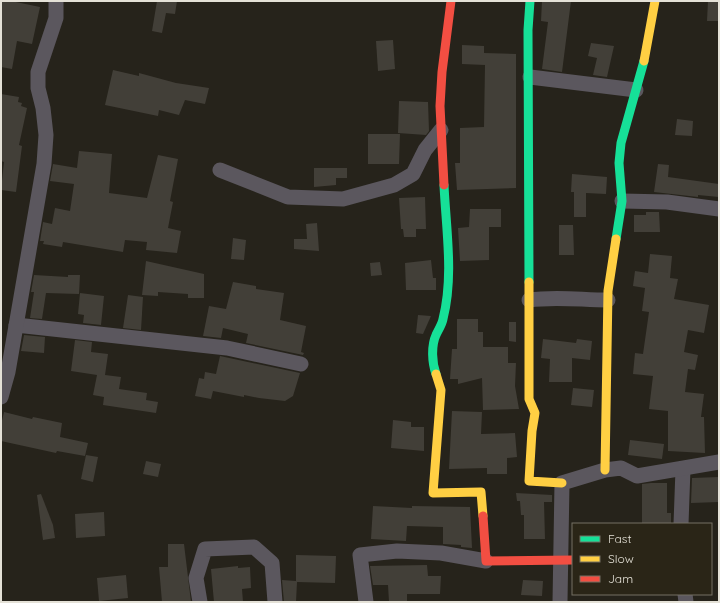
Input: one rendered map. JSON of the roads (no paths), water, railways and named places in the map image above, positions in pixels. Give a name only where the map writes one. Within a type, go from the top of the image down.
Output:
[{"type":"street","points":[[1,397],[8,372],[44,164],[46,135],[43,108],[38,88],[38,72],[56,18],[56,1]]},
{"type":"street","points":[[451,1],[442,72],[441,130],[449,292],[443,321],[435,337],[432,349],[434,367],[441,390],[433,493],[481,492],[486,561]]},
{"type":"street","points":[[530,1],[528,30],[530,77],[529,399],[535,413],[532,431],[529,481],[562,483],[605,470],[624,468],[637,476],[719,462]]},
{"type":"street","points":[[605,470],[608,300],[622,201],[619,163],[621,143],[642,72],[655,1]]},
{"type":"street","points":[[530,77],[636,90]]},
{"type":"street","points":[[220,170],[288,197],[343,199],[394,186],[413,174],[425,150],[441,130]]},
{"type":"street","points":[[622,201],[667,202],[719,209]]},
{"type":"street","points":[[529,300],[553,297],[575,300],[608,300]]},
{"type":"street","points":[[16,325],[227,348],[301,364]]},
{"type":"street","points":[[680,523],[683,469]]},
{"type":"street","points":[[560,602],[566,560],[562,483]]},
{"type":"street","points":[[200,602],[196,578],[204,550],[254,547],[272,563],[275,602]]},
{"type":"street","points":[[366,602],[360,555],[405,551],[442,553],[486,561],[566,560]]}]
